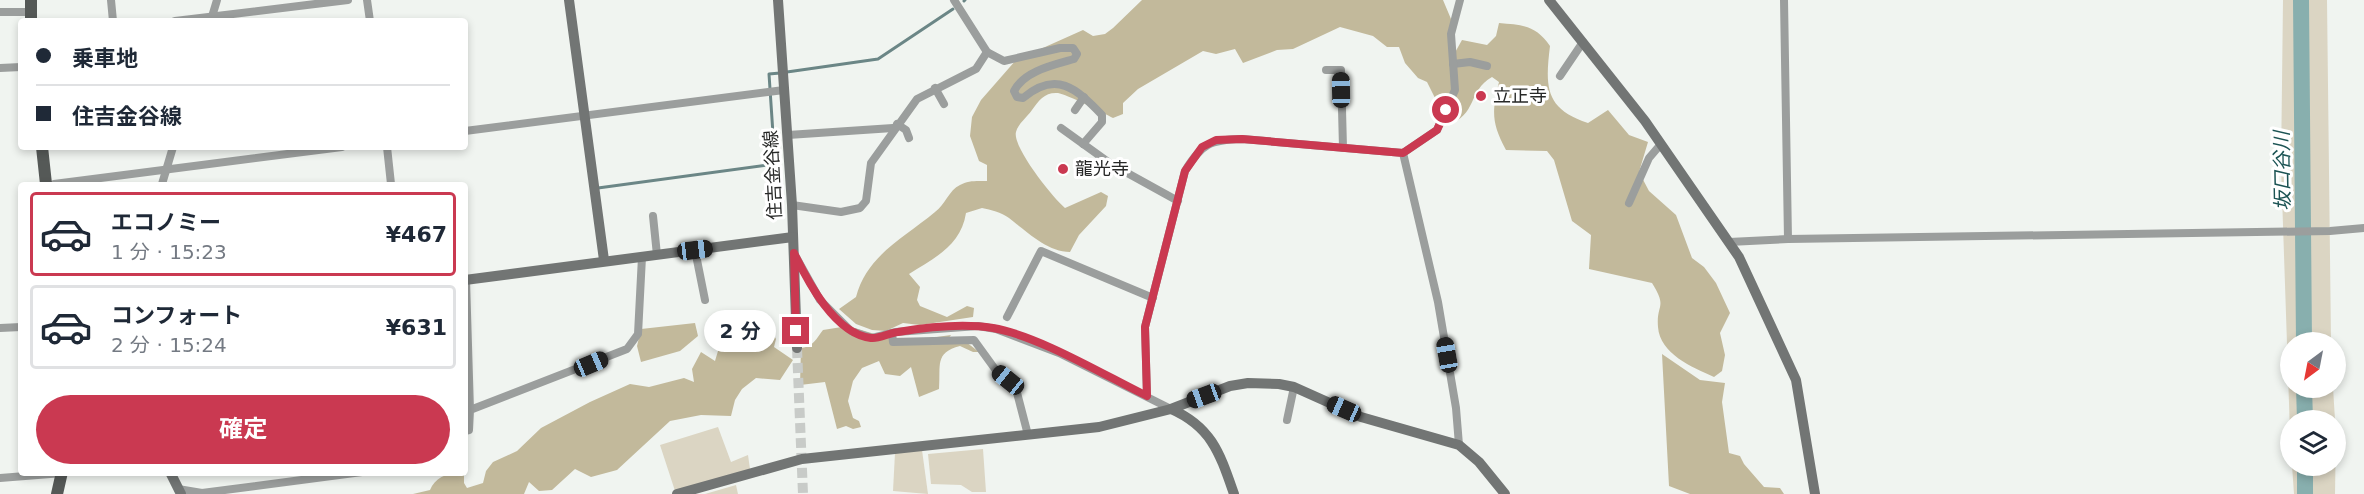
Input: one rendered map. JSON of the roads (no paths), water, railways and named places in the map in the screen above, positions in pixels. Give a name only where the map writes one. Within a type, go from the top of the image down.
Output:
[{"type":"main road","points":[[42,150],[46,182]]},
{"type":"main road","points":[[57,494],[62,476]]},
{"type":"street","points":[[111,0],[113,18]]},
{"type":"street","points":[[211,18],[217,0]]},
{"type":"street","points":[[218,18],[348,0]]},
{"type":"street","points":[[367,0],[370,18]]},
{"type":"street","points":[[570,0],[603,260]]},
{"type":"street","name":"住吉金谷線","points":[[778,0],[783,72],[780,90],[788,135],[797,348]]},
{"type":"street","points":[[954,0],[987,52],[1004,62],[1060,48],[1073,48],[1077,54],[1074,59],[1047,67],[1018,82],[1014,91],[1017,97],[1023,98],[1037,87],[1058,83],[1084,97],[1102,115],[1102,122],[1083,144]]},
{"type":"street","points":[[1147,396],[1145,327],[1185,171],[1193,157],[1202,147],[1216,140],[1250,140],[1403,153],[1437,130],[1455,90],[1451,34],[1460,0]]},
{"type":"street","points":[[1549,0],[1661,144],[1729,242],[1750,280],[1796,380],[1815,494]]},
{"type":"street","points":[[1784,0],[1788,239]]},
{"type":"street","points":[[0,12],[31,11]]},
{"type":"street","points":[[1560,76],[1583,42]]},
{"type":"street","points":[[792,205],[841,212],[860,208],[866,201],[871,164],[895,126],[917,99],[976,69],[987,52]]},
{"type":"street","points":[[1453,64],[1470,62],[1487,66]]},
{"type":"street","points":[[0,68],[18,67]]},
{"type":"street","points":[[1326,70],[1341,70],[1342,148]]},
{"type":"street","points":[[935,88],[944,104]]},
{"type":"street","points":[[468,131],[780,90]]},
{"type":"street","points":[[1075,110],[1084,97]]},
{"type":"street","points":[[788,135],[895,126],[906,130],[909,138]]},
{"type":"street","points":[[1060,128],[1112,164],[1178,201]]},
{"type":"street","points":[[1629,203],[1649,158],[1661,144]]},
{"type":"street","points":[[163,182],[172,150]]},
{"type":"street","points":[[70,182],[319,150]]},
{"type":"street","points":[[387,150],[391,182]]},
{"type":"street","points":[[1403,153],[1438,302],[1456,408],[1459,445]]},
{"type":"street","points":[[653,216],[657,255]]},
{"type":"street","points":[[1729,242],[1788,239],[2330,231],[2364,228]]},
{"type":"street","points":[[468,280],[603,260],[793,237]]},
{"type":"street","points":[[695,250],[705,300]]},
{"type":"street","points":[[1007,317],[1041,251],[1153,298]]},
{"type":"street","points":[[794,253],[820,300],[851,331],[872,338],[892,333],[978,326],[996,329],[1059,353],[1191,418],[1209,437],[1219,452],[1234,494]]},
{"type":"street","points":[[470,410],[627,349],[638,334],[642,257]]},
{"type":"street","points":[[0,328],[18,327]]},
{"type":"street","points":[[892,333],[893,342],[974,340],[995,369],[1015,385],[1028,435]]},
{"type":"street","points":[[468,358],[470,410],[468,430]]},
{"type":"street","points":[[676,494],[802,459],[1099,427],[1171,409],[1230,386],[1248,383],[1294,387],[1361,417],[1459,445],[1479,462],[1505,494]]},
{"type":"street","points":[[1287,420],[1294,387]]},
{"type":"street","points":[[0,478],[25,476]]},
{"type":"street","points":[[172,476],[179,491],[202,493],[332,476]]},
{"type":"waterway","name":"坂口谷川","points":[[2301,0],[2304,332]]},
{"type":"waterway","points":[[787,72],[878,59],[953,9]]},
{"type":"waterway","points":[[598,188],[775,164],[769,74],[780,73]]},
{"type":"waterway","name":"坂口谷川","points":[[2304,398],[2305,410]]},
{"type":"waterway","name":"坂口谷川","points":[[2305,476],[2305,494]]},
{"type":"tunnel","points":[[797,348],[803,494]]},
{"type":"place","name":"立正寺","points":[[1481,96]]},
{"type":"place","name":"龍光寺","points":[[1063,169]]}]
